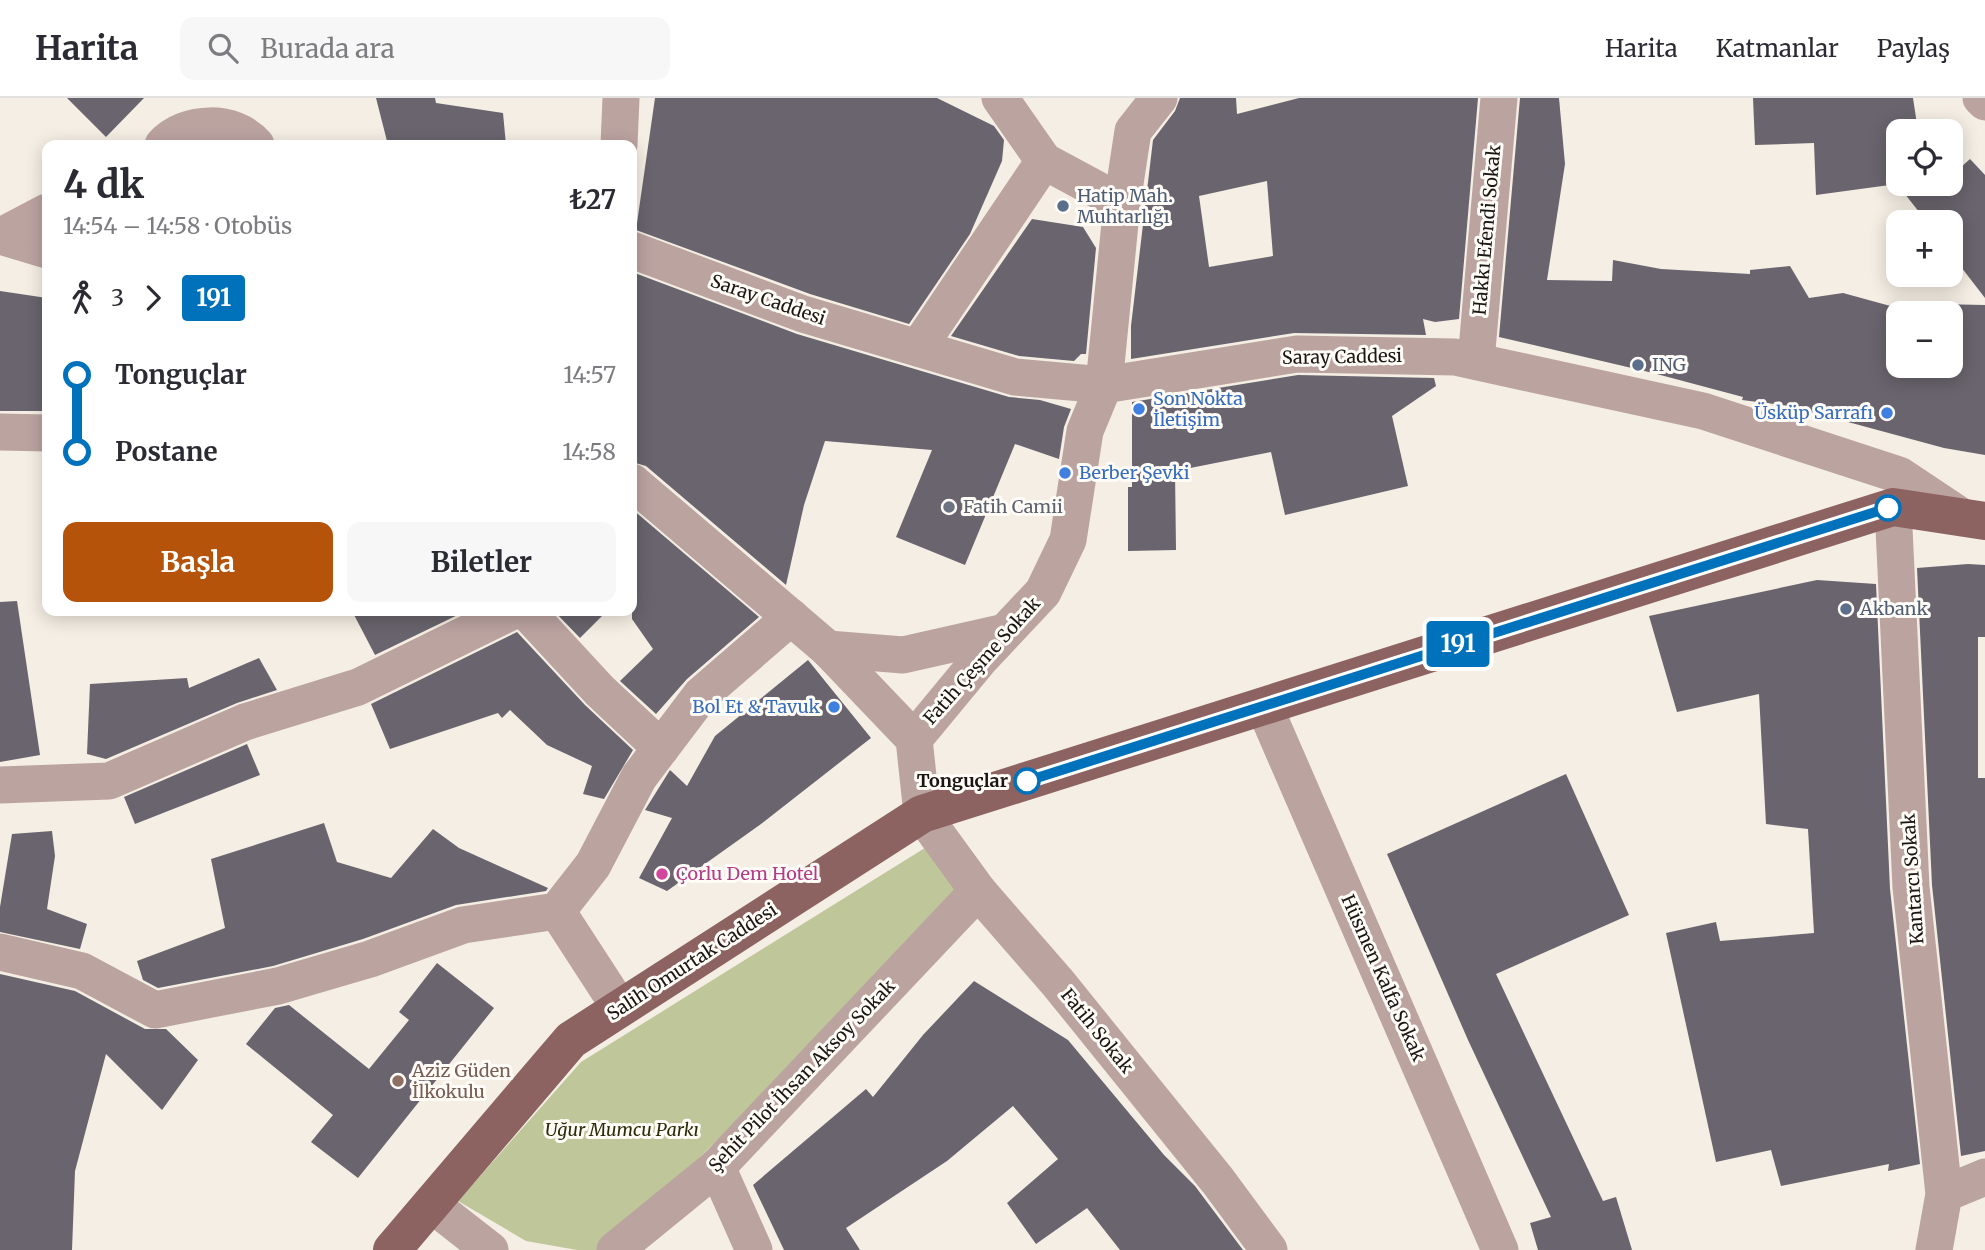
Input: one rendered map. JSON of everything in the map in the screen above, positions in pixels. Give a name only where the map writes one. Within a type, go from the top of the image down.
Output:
[{"type":"main road","name":"Salih Omurtak Caddesi","points":[[392,1250],[571,1040],[922,814],[1893,507],[1973,519]]},
{"type":"street","points":[[619,140],[621,98]]},
{"type":"street","points":[[1000,98],[1044,161],[1122,203]]},
{"type":"street","name":"Fatih Çeşme Sokak","points":[[914,739],[1005,632],[1043,592],[1068,540],[1085,430],[1104,385],[1122,203],[1133,131],[1159,98]]},
{"type":"street","name":"Hakkı Efendi Sokak","points":[[1476,362],[1499,98]]},
{"type":"street","points":[[1981,98],[1985,102]]},
{"type":"street","points":[[171,140],[189,129],[236,124]]},
{"type":"street","points":[[918,348],[1044,161]]},
{"type":"street","points":[[1,236],[42,215]]},
{"type":"street","points":[[1,236],[42,248]]},
{"type":"street","name":"Saray Caddesi","points":[[637,252],[803,314],[1014,377],[1104,385],[1297,354],[1455,357],[1716,415],[1899,475],[1973,519]]},
{"type":"street","points":[[0,432],[42,433]]},
{"type":"street","points":[[637,486],[828,649],[914,739],[922,814]]},
{"type":"street","name":"Kantarcı Sokak","points":[[1893,507],[1911,887],[1944,1194],[1934,1250]]},
{"type":"street","points":[[0,785],[108,780],[246,722],[358,687],[503,616]]},
{"type":"street","points":[[531,616],[600,691],[661,748]]},
{"type":"street","points":[[0,952],[82,971],[155,1010],[278,986],[370,958],[463,925],[557,911],[593,865],[639,778],[701,695],[791,617]]},
{"type":"street","points":[[828,649],[903,655],[1005,632]]},
{"type":"street","name":"Hüsmen Kalfa Sokak","points":[[1264,706],[1500,1250]]},
{"type":"street","name":"Fatih Sokak","points":[[922,814],[978,891],[1066,993],[1218,1181],[1269,1250]]},
{"type":"street","name":"Şehit Pilot İhsan Aksoy Sokak","points":[[615,1250],[717,1167],[978,891]]},
{"type":"street","points":[[557,911],[620,1008]]},
{"type":"street","points":[[717,1167],[754,1250]]},
{"type":"street","points":[[1944,1194],[1985,1177]]},
{"type":"street","points":[[431,1204],[474,1244]]},
{"type":"green space","name":"Uğur Mumcu Parkı","points":[[928,846],[978,891],[709,1148],[613,1250],[577,1250],[526,1241],[458,1201],[581,1062]]},
{"type":"building","points":[[67,98],[144,98],[106,137]]},
{"type":"building","points":[[376,98],[435,98],[436,103],[503,113],[506,140],[387,140]]},
{"type":"building","points":[[655,98],[937,98],[994,126],[1004,140],[1002,161],[970,234],[909,324],[810,294],[637,230]]},
{"type":"building","points":[[1180,98],[1236,98],[1237,114],[1299,98],[1478,98],[1459,319],[1435,322],[1423,319],[1426,335],[1294,333],[1131,359],[1131,326],[1153,140],[1175,111]],"holes":[[[1267,181],[1273,256],[1209,267],[1199,196]]]},
{"type":"building","points":[[1520,98],[1559,98],[1565,164],[1547,280],[1612,281],[1613,260],[1661,269],[1750,274],[1750,270],[1790,266],[1809,298],[1843,293],[1886,305],[1886,378],[1963,378],[1963,305],[1985,305],[1985,455],[1944,448],[1789,406],[1742,400],[1743,397],[1653,373],[1499,337]]},
{"type":"building","points":[[1753,98],[1913,98],[1916,119],[1886,119],[1886,185],[1816,195],[1814,143],[1755,145]]},
{"type":"building","points":[[1970,159],[1985,175],[1985,298],[1963,270],[1963,210],[1918,210],[1906,196],[1963,196],[1963,165]]},
{"type":"building","points":[[1032,219],[1083,227],[1096,248],[1086,354],[1081,354],[1074,361],[1019,356],[951,336]]},
{"type":"building","points":[[637,274],[797,334],[1009,397],[1040,400],[1071,409],[1064,427],[1059,459],[1015,444],[965,565],[896,537],[932,450],[825,441],[804,505],[786,585],[646,466],[637,463]]},
{"type":"building","points":[[0,291],[42,297],[42,411],[0,411]]},
{"type":"building","points":[[1298,375],[1434,378],[1436,386],[1392,416],[1408,486],[1285,515],[1271,452],[1175,471],[1176,550],[1128,551],[1128,487],[1132,487],[1132,402]]},
{"type":"building","points":[[637,513],[759,617],[687,679],[656,714],[620,681],[653,649],[632,616],[637,616]]},
{"type":"building","points":[[1985,565],[1985,637],[1978,637],[1978,778],[1985,778],[1985,1151],[1961,1156],[1932,885],[1917,568]]},
{"type":"building","points":[[1817,580],[1876,584],[1890,889],[1920,1164],[1888,1171],[1889,1164],[1781,1186],[1771,1150],[1716,1162],[1666,933],[1716,922],[1720,941],[1814,933],[1808,829],[1766,824],[1759,694],[1677,712],[1649,616]]},
{"type":"building","points":[[17,601],[40,755],[0,762],[0,602]]},
{"type":"building","points":[[355,616],[456,616],[375,655]]},
{"type":"building","points":[[559,616],[602,616],[580,638]]},
{"type":"building","points":[[517,632],[585,705],[633,750],[604,799],[583,794],[592,766],[547,745],[510,710],[502,718],[498,713],[390,749],[371,704]]},
{"type":"building","points":[[259,658],[277,690],[237,703],[106,759],[87,754],[90,684],[187,678],[189,688]]},
{"type":"building","points":[[808,660],[871,738],[761,824],[667,891],[639,878],[672,818],[645,810],[670,770],[687,786],[715,736]]},
{"type":"building","points":[[247,744],[260,775],[135,824],[124,797]]},
{"type":"building","points":[[1566,774],[1629,915],[1496,974],[1603,1201],[1616,1197],[1632,1250],[1538,1250],[1530,1223],[1551,1217],[1468,1040],[1387,854]]},
{"type":"building","points":[[324,823],[337,862],[391,878],[433,829],[459,848],[548,888],[546,891],[456,905],[363,939],[273,966],[158,988],[143,980],[137,961],[225,928],[211,859]]},
{"type":"building","points":[[52,831],[55,856],[47,909],[87,924],[80,949],[0,932],[0,907],[12,834]]},
{"type":"building","name":"Aziz Güden İlkokulu","points":[[437,963],[494,1008],[358,1178],[311,1142],[333,1115],[246,1044],[275,1008],[289,1005],[369,1069],[409,1020],[399,1012]]},
{"type":"building","points":[[0,974],[75,991],[145,1029],[166,1029],[198,1060],[162,1110],[106,1054],[75,1171],[72,1250],[0,1250]]},
{"type":"building","points":[[974,981],[1068,1040],[1164,1155],[1195,1186],[1243,1250],[1120,1250],[1087,1208],[1036,1244],[1007,1203],[1058,1159],[1013,1106],[947,1161],[846,1228],[860,1250],[784,1250],[753,1185],[866,1089],[873,1097],[923,1035]]},
{"type":"bus line","name":"191","points":[[1027,781],[1888,508]]},
{"type":"place","name":"Hatip Mah. Muhtarlığı","points":[[1063,206]]},
{"type":"place","name":"ING","points":[[1638,365]]},
{"type":"place","name":"Son Nokta İletişim","points":[[1139,409]]},
{"type":"place","name":"Üsküp Sarrafı","points":[[1887,413]]},
{"type":"place","name":"Berber Şevki","points":[[1065,473]]},
{"type":"place","name":"Fatih Camii","points":[[949,507]]},
{"type":"place","name":"Akbank","points":[[1846,609]]},
{"type":"place","name":"Bol Et & Tavuk","points":[[834,707]]},
{"type":"place","name":"Tonguçlar","points":[[1027,781]]},
{"type":"place","name":"Çorlu Dem Hotel","points":[[662,874]]},
{"type":"place","name":"Aziz Güden İlkokulu","points":[[398,1081]]}]
